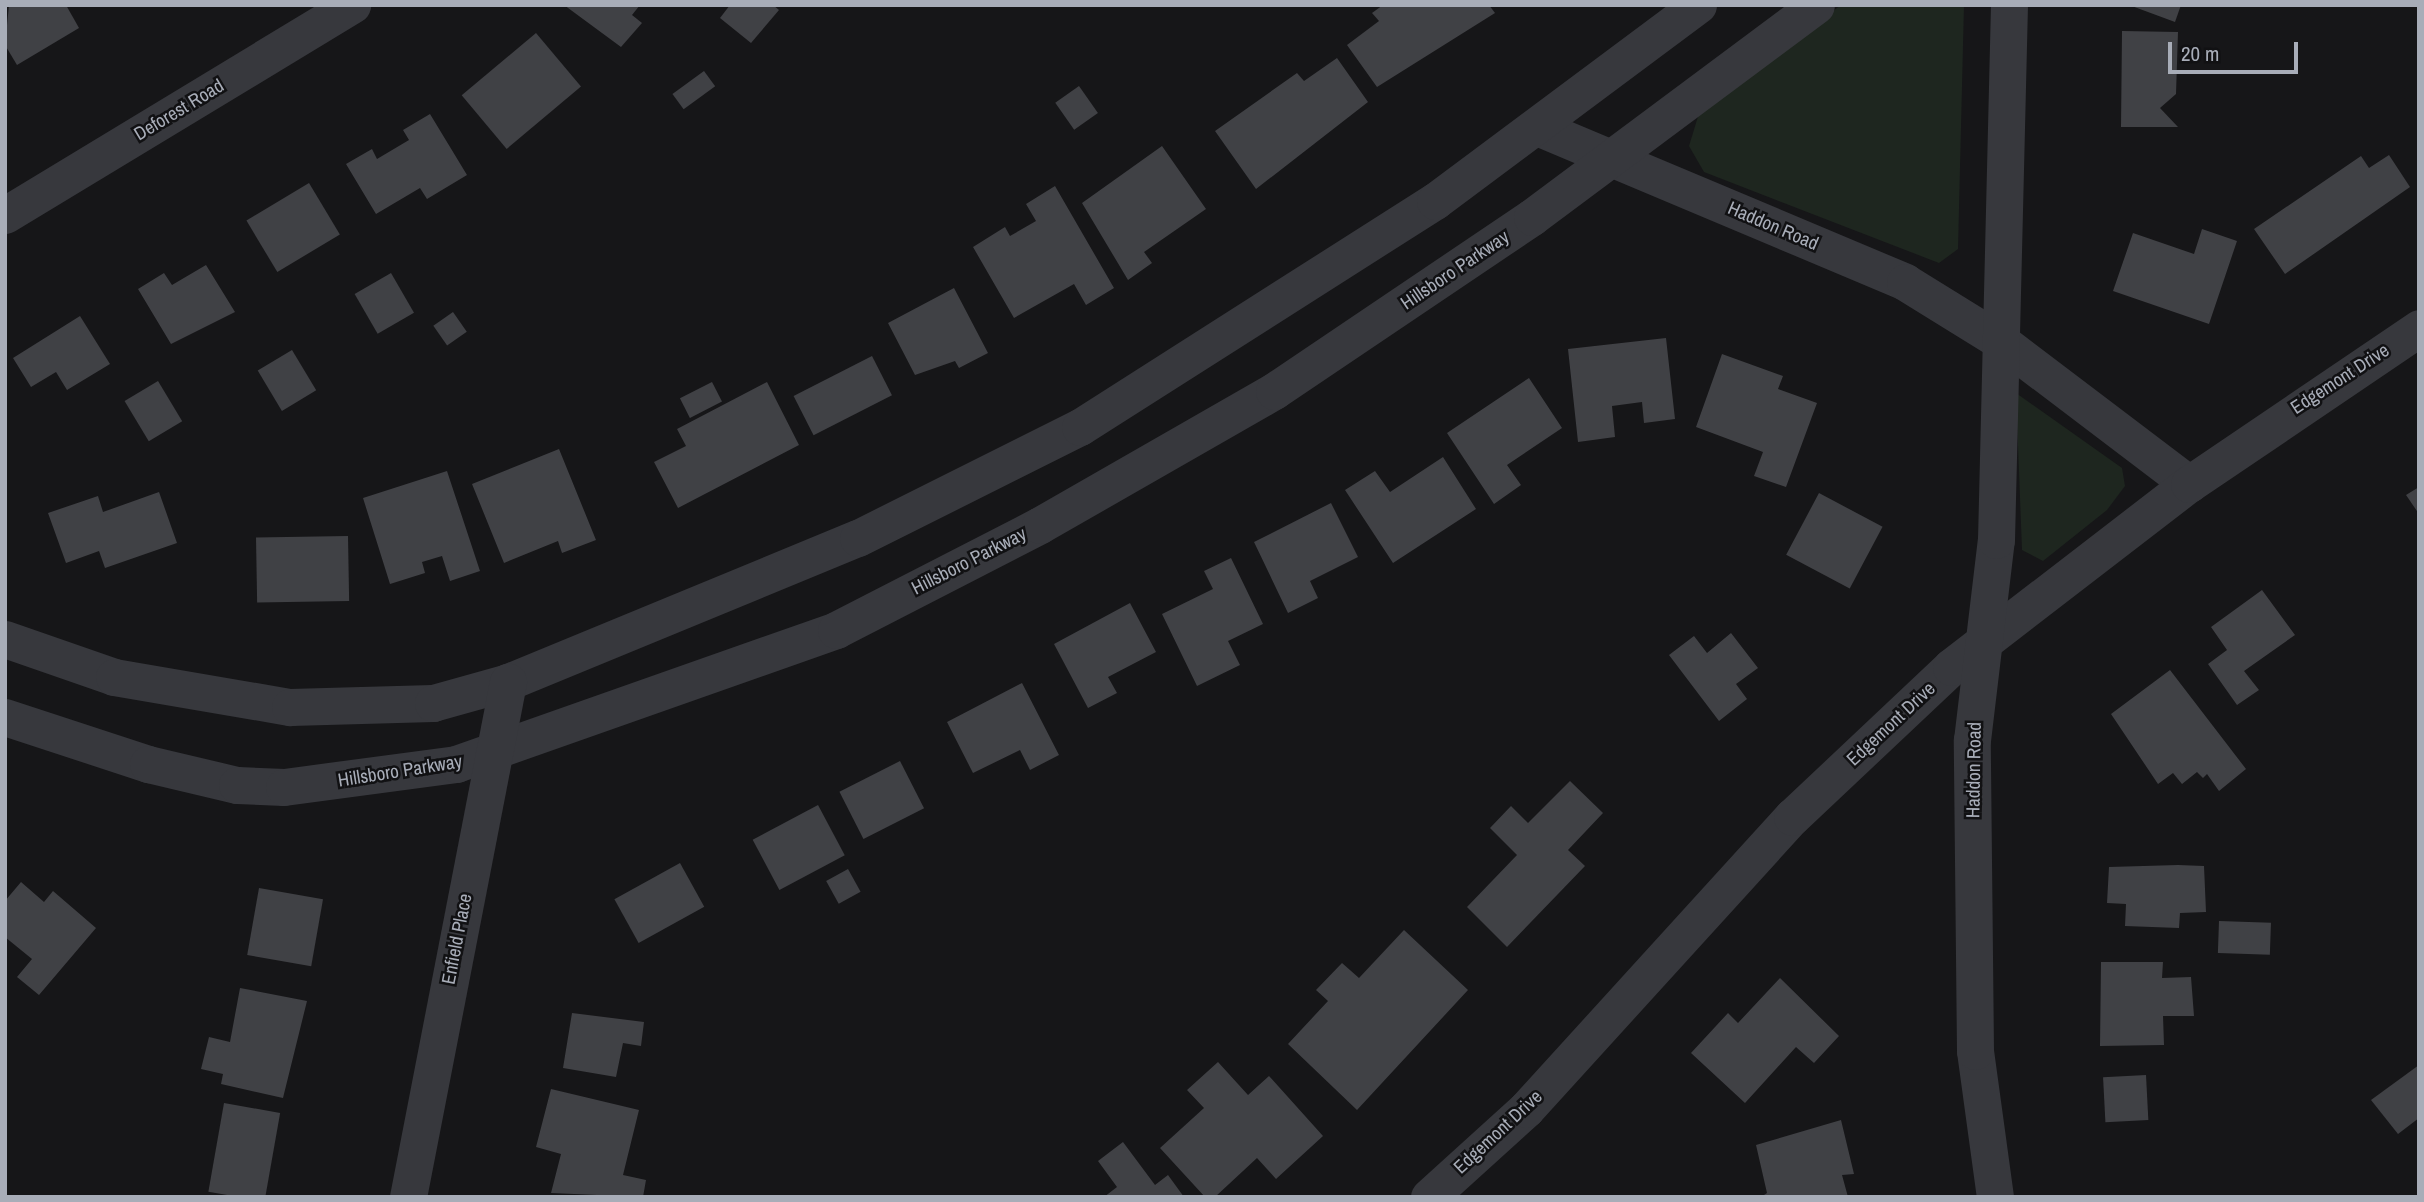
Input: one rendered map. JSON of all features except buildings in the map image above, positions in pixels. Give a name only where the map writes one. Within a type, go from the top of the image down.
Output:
[{"type":"street","name":"Deforest Road","points":[[5,215],[352,5]]},
{"type":"street","points":[[5,639],[114,677],[289,706],[433,703],[508,682],[858,538],[1080,427],[1435,201],[1698,5]]},
{"type":"street","name":"Hillsboro Parkway","points":[[5,717],[237,785],[284,787],[456,764],[836,629],[1040,525],[1274,391],[1610,158],[1816,5]]},
{"type":"street","name":"Haddon Road","points":[[1995,1197],[1975,1051],[1972,740],[1996,540],[2009,5]]},
{"type":"street","name":"Haddon Road","points":[[1537,127],[1905,282],[2002,342],[2189,484]]},
{"type":"street","name":"Edgemont Drive","points":[[1429,1197],[1525,1109],[1792,817],[1985,639],[2189,484],[2419,328]]},
{"type":"street","name":"Enfield Place","points":[[408,1197],[508,682]]},
{"type":"shaded area","points":[[1841,5],[1964,5],[1958,249],[1939,263],[1704,172],[1689,146],[1700,110]]},
{"type":"shaded area","points":[[2016,393],[2122,468],[2125,486],[2107,510],[2043,561],[2022,550]]}]
